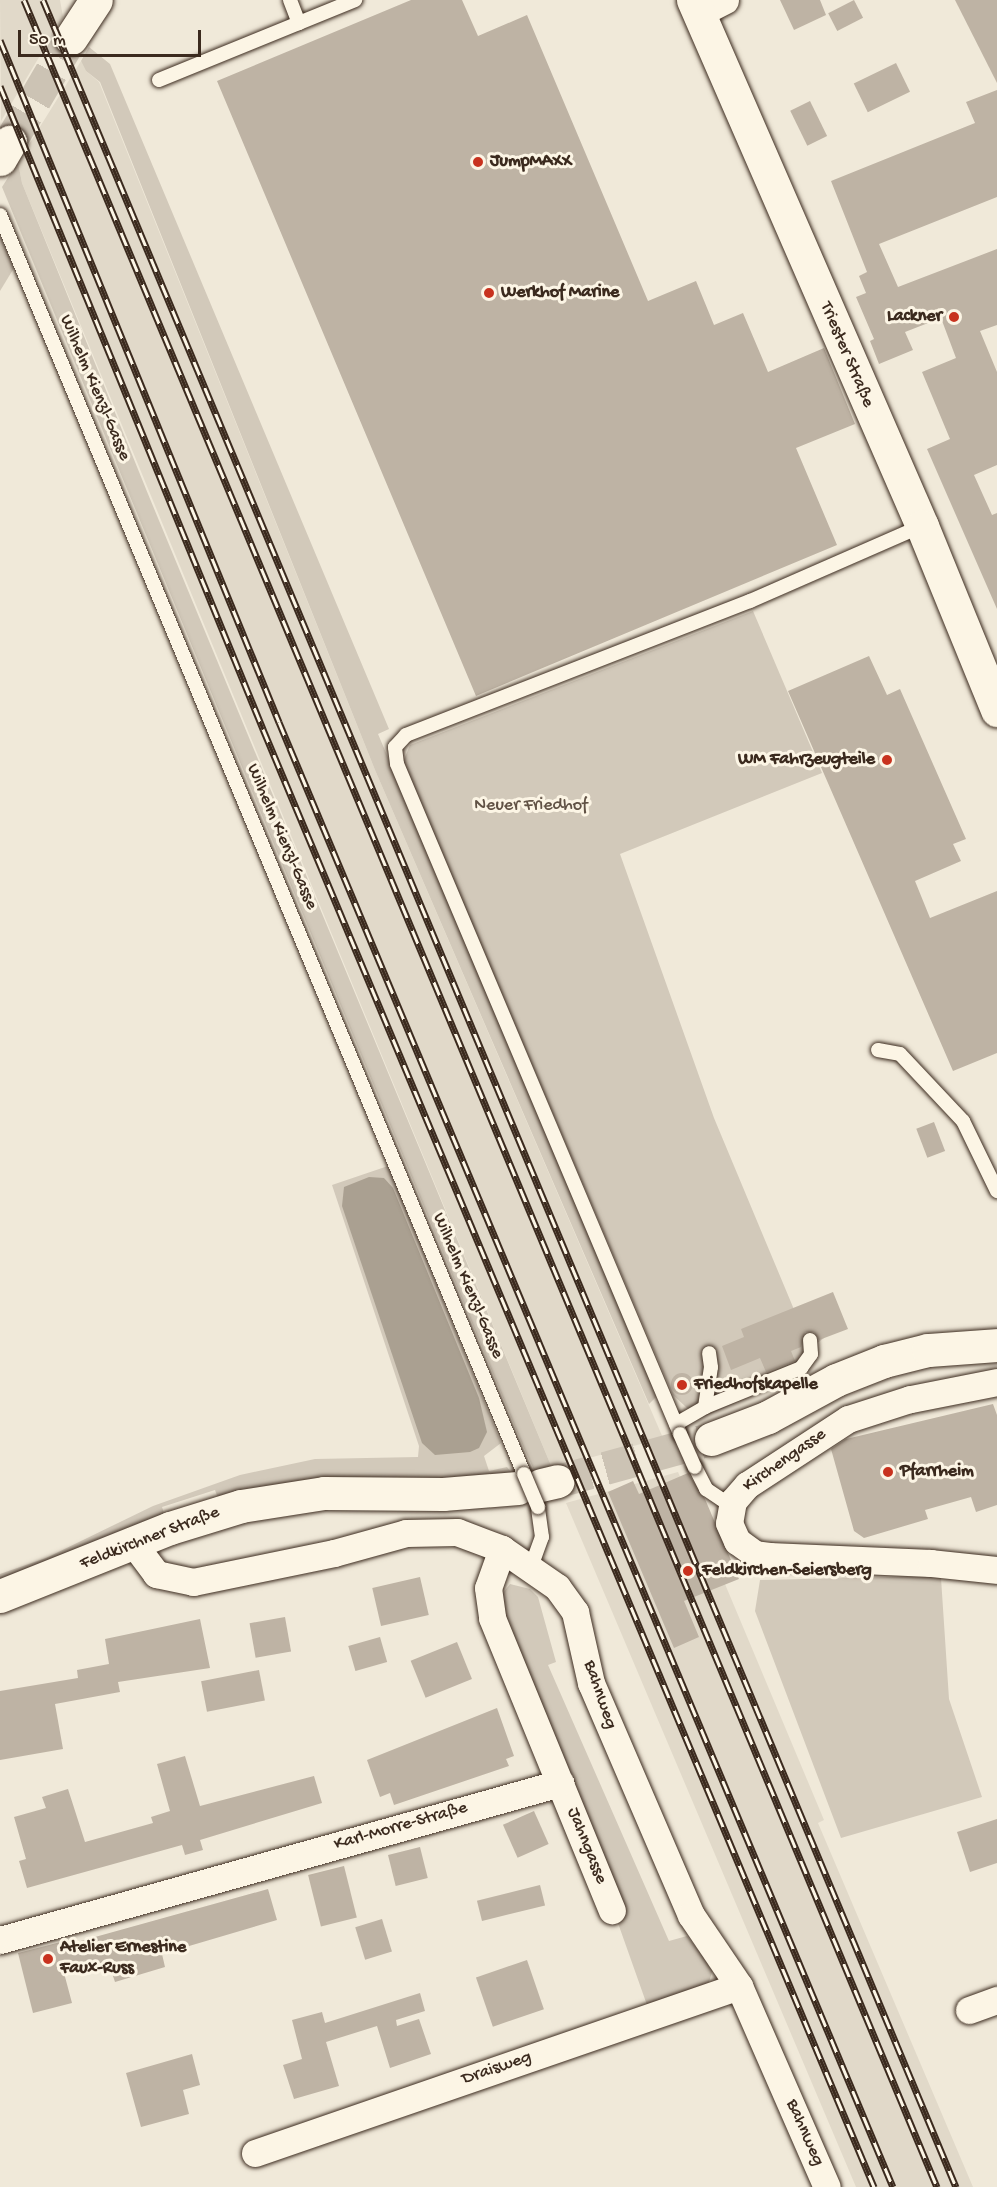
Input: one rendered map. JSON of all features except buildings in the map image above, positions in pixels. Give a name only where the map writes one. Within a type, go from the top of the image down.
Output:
[{"type":"street","points":[[71,38],[96,0]]},
{"type":"street","name":"Triester Straße","points":[[706,4],[997,710]]},
{"type":"street","points":[[689,1432],[768,1417],[836,1380],[884,1361],[928,1350],[997,1345]]},
{"type":"street","name":"Kirchengasse","points":[[997,1382],[910,1399],[848,1419],[747,1485],[731,1506],[731,1533],[755,1554],[810,1560],[931,1563],[997,1570]]},
{"type":"street","name":"Feldkirchner Straße","points":[[0,1596],[217,1512],[294,1496],[347,1492],[465,1493],[536,1487]]},
{"type":"street","name":"Bahnweg","points":[[133,1543],[156,1574],[178,1582],[214,1579],[406,1533],[457,1532],[502,1549],[557,1587],[575,1612],[591,1683],[691,1915],[739,1986],[827,2187]]},
{"type":"street","points":[[502,1549],[488,1588],[492,1618],[560,1783]]},
{"type":"street","name":"Jahngasse","points":[[560,1783],[612,1910]]},
{"type":"street","name":"Karl-Morre-Straße","points":[[0,1940],[560,1783]]},
{"type":"street","name":"Draisweg","points":[[255,2153],[739,1986]]},
{"type":"street","points":[[969,2010],[997,2000]]},
{"type":"lane","points":[[290,0],[299,23]]},
{"type":"lane","points":[[159,80],[355,0]]},
{"type":"lane","name":"Wilhelm Kienzl-Gasse","points":[[0,215],[536,1487],[542,1537],[531,1567]]},
{"type":"lane","points":[[731,1506],[706,1489],[695,1467],[689,1432],[397,765],[395,747],[406,735],[750,602],[922,526]]},
{"type":"lane","points":[[878,1050],[900,1054],[963,1121],[997,1191]]},
{"type":"lane","points":[[705,1407],[801,1368],[811,1354],[810,1340]]},
{"type":"lane","points":[[689,1432],[705,1407],[711,1367],[709,1353]]},
{"type":"shaded area","points":[[0,0],[60,0],[63,17],[1,121]]},
{"type":"shaded area","points":[[81,61],[86,71],[99,82],[375,770],[663,1438],[552,1468],[22,183],[18,162]]},
{"type":"shaded area","points":[[369,1177],[384,1178],[393,1188],[479,1398],[487,1432],[479,1448],[470,1452],[435,1455],[422,1443],[342,1206],[344,1187]]},
{"type":"shaded area","points":[[678,1472],[824,1820],[818,1823],[973,2187],[856,2187],[566,1503]]},
{"type":"green space","points":[[89,47],[110,64],[389,729],[378,734],[656,1387],[656,1397],[649,1404],[375,770],[100,82],[86,71],[81,61]]},
{"type":"green space","points":[[18,162],[22,183],[148,494],[552,1468],[535,1472],[523,1446],[2,187]]},
{"type":"green space","points":[[0,236],[14,268],[0,291]]},
{"type":"green space","name":"Neuer Friedhof","points":[[753,611],[822,773],[620,854],[714,1118],[803,1331],[819,1325],[824,1338],[799,1357],[805,1372],[699,1419],[673,1395],[403,762],[410,745]]},
{"type":"green space","points":[[388,1166],[501,1443],[484,1456],[489,1471],[507,1467],[513,1475],[218,1498],[215,1490],[162,1507],[165,1516],[0,1582],[0,1574],[46,1558],[153,1506],[240,1475],[315,1459],[418,1457],[419,1446],[332,1185]]},
{"type":"green space","points":[[931,1576],[941,1578],[949,1699],[982,1797],[841,1838],[755,1611],[760,1580]]},
{"type":"green space","points":[[510,1584],[530,1589],[538,1597],[556,1662],[548,1665],[669,1941],[687,1936],[713,1969],[709,1982],[689,1994],[647,2005],[568,1782],[497,1601]]},
{"type":"tunnel","points":[[10,142],[71,38]]},
{"type":"tunnel","points":[[558,1481],[711,1439]]},
{"type":"railway","points":[[24,0],[937,2187]]},
{"type":"railway","points":[[43,0],[956,2187]]},
{"type":"railway","points":[[0,40],[279,722],[893,2187]]},
{"type":"railway","points":[[0,86],[263,729],[874,2187]]},
{"type":"place","name":"JumpMAXX","points":[[478,162]]},
{"type":"place","name":"Werkhof Marine","points":[[489,293]]},
{"type":"place","name":"Lackner","points":[[954,317]]},
{"type":"place","name":"WM Fahrzeugteile","points":[[887,760]]},
{"type":"place","name":"Friedhofskapelle","points":[[682,1385]]},
{"type":"place","name":"Pfarrheim","points":[[888,1472]]},
{"type":"place","name":"Feldkirchen-Seiersberg","points":[[688,1571]]},
{"type":"place","name":"Atelier Ernestine Faux-Russ","points":[[48,1959]]}]
